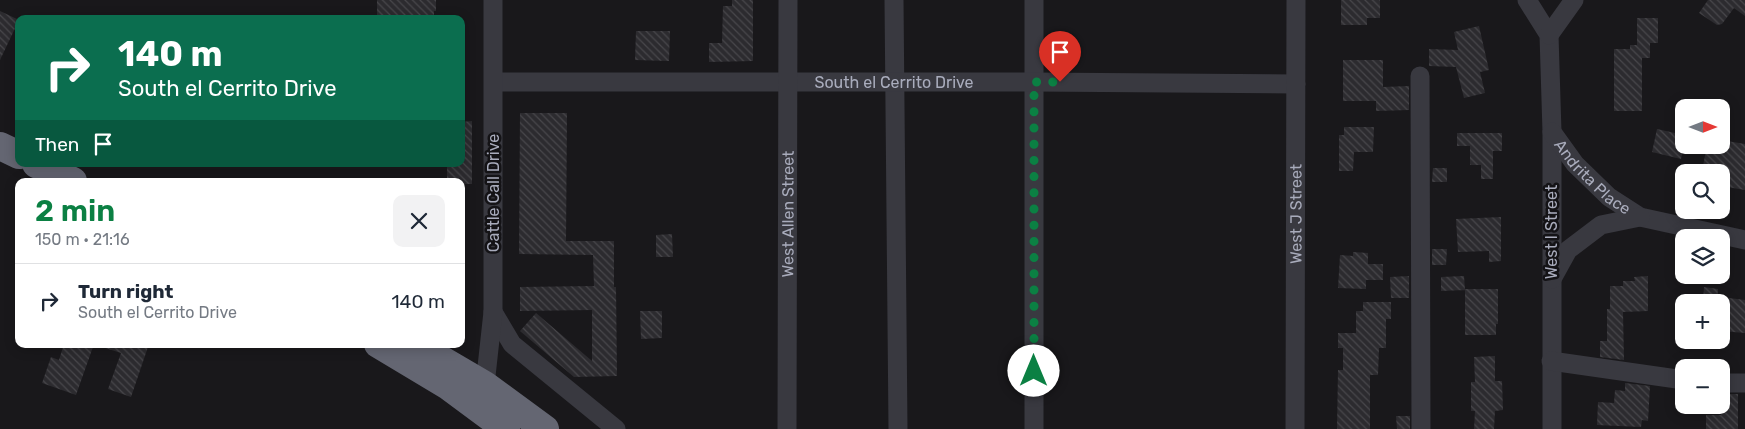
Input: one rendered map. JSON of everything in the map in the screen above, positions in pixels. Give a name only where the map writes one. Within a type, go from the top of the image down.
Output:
[{"type":"highway","points":[[0,146],[15,153]]},
{"type":"highway","points":[[43,167],[66,178]]},
{"type":"highway","points":[[385,348],[448,386],[506,429]]},
{"type":"highway","points":[[422,348],[485,385],[545,429]]},
{"type":"street","name":"Cattle Call Drive","points":[[485,385],[493,312],[493,0]]},
{"type":"street","name":"West Allen Street","points":[[787,429],[788,0]]},
{"type":"street","points":[[894,0],[898,429]]},
{"type":"street","points":[[1034,0],[1034,429]]},
{"type":"street","name":"West J Street","points":[[1295,429],[1296,0]]},
{"type":"street","points":[[1527,0],[1549,35],[1574,0]]},
{"type":"street","name":"West I Street","points":[[1549,35],[1552,132],[1552,429]]},
{"type":"street","points":[[1420,76],[1421,429]]},
{"type":"street","name":"South el Cerrito Drive","points":[[494,82],[1296,84]]},
{"type":"street","name":"Andrita Place","points":[[1552,132],[1575,164],[1609,197],[1640,217],[1745,240]]},
{"type":"street","name":"Andrita Place","points":[[1551,281],[1568,250],[1601,225],[1640,217]]},
{"type":"street","points":[[493,312],[512,344],[616,429]]},
{"type":"street","points":[[1551,361],[1675,379]]},
{"type":"street","points":[[1730,383],[1745,383]]},
{"type":"building","points":[[377,0],[436,0],[434,15],[377,15]]},
{"type":"building","points":[[732,0],[753,0],[753,61],[709,62],[709,43],[722,43],[723,6],[732,6]]},
{"type":"building","points":[[1341,0],[1380,0],[1380,18],[1367,18],[1367,25],[1341,25]]},
{"type":"building","points":[[1708,0],[1745,0],[1745,16],[1734,8],[1722,24],[1717,25],[1699,13]]},
{"type":"building","points":[[0,11],[15,18],[15,28],[0,60]]},
{"type":"building","points":[[1637,18],[1658,18],[1658,43],[1650,43],[1650,58],[1642,58],[1642,111],[1614,111],[1614,49],[1630,49],[1630,45],[1637,45]]},
{"type":"building","points":[[1479,26],[1489,70],[1480,72],[1485,93],[1464,98],[1456,67],[1429,66],[1429,49],[1458,50],[1454,32]]},
{"type":"building","points":[[636,31],[670,31],[669,61],[635,60]]},
{"type":"building","points":[[1343,60],[1383,60],[1383,87],[1409,86],[1409,110],[1376,111],[1376,101],[1343,101]]},
{"type":"building","points":[[520,113],[567,113],[566,241],[614,241],[617,376],[574,377],[520,331],[536,313],[592,361],[592,310],[520,311],[520,287],[594,286],[593,255],[519,254]]},
{"type":"building","points":[[472,121],[472,184],[465,184],[465,178],[447,178],[447,167],[465,167],[465,122]]},
{"type":"building","points":[[1344,127],[1374,127],[1373,152],[1354,152],[1353,171],[1339,171],[1339,135],[1344,135]]},
{"type":"building","points":[[1657,129],[1675,133],[1675,154],[1682,154],[1681,159],[1652,152]]},
{"type":"building","points":[[1457,133],[1502,133],[1502,151],[1493,151],[1493,179],[1481,179],[1481,165],[1470,165],[1470,146],[1457,146]]},
{"type":"building","points":[[1730,142],[1745,144],[1745,190],[1730,188],[1730,164],[1703,164],[1705,154],[1730,154]]},
{"type":"building","points":[[1433,168],[1447,168],[1447,182],[1432,182]]},
{"type":"building","points":[[1501,217],[1501,261],[1489,262],[1489,251],[1458,252],[1456,219]]},
{"type":"building","points":[[672,234],[673,257],[656,257],[656,235]]},
{"type":"building","points":[[1432,249],[1447,249],[1446,265],[1432,265]]},
{"type":"building","points":[[1353,252],[1368,253],[1368,264],[1383,264],[1383,280],[1366,280],[1366,289],[1338,288],[1340,255],[1353,256]]},
{"type":"building","points":[[1409,276],[1409,298],[1391,298],[1390,277]]},
{"type":"building","points":[[1464,276],[1465,290],[1441,291],[1441,277]]},
{"type":"building","points":[[1648,276],[1648,311],[1623,312],[1624,360],[1600,357],[1600,341],[1607,341],[1607,309],[1610,309],[1610,286],[1623,286],[1623,281],[1635,281],[1634,277]]},
{"type":"building","points":[[1704,287],[1718,289],[1718,294],[1704,294]]},
{"type":"building","points":[[1465,289],[1498,289],[1498,324],[1496,324],[1496,335],[1465,335]]},
{"type":"building","points":[[1730,298],[1745,300],[1745,333],[1730,332]]},
{"type":"building","points":[[1363,302],[1391,302],[1391,319],[1386,319],[1386,348],[1379,348],[1378,375],[1370,375],[1370,429],[1337,429],[1338,370],[1343,370],[1343,348],[1338,348],[1338,333],[1356,333],[1356,311],[1363,311]]},
{"type":"building","points":[[640,311],[662,311],[662,338],[641,339]]},
{"type":"building","points":[[63,348],[93,348],[76,395],[42,383],[51,357],[59,360]]},
{"type":"building","points":[[105,348],[148,348],[131,397],[108,389],[121,353]]},
{"type":"building","points":[[1495,356],[1495,381],[1502,381],[1503,410],[1495,411],[1494,429],[1474,429],[1475,411],[1471,411],[1471,382],[1475,382],[1474,357]]},
{"type":"building","points":[[1625,383],[1650,386],[1648,421],[1642,420],[1641,427],[1597,425],[1598,402],[1614,403],[1615,390],[1625,391]]},
{"type":"building","points":[[1730,394],[1738,394],[1738,429],[1706,429],[1706,415],[1730,414]]},
{"type":"building","points":[[1396,416],[1410,416],[1410,429],[1397,429]]},
{"type":"route","points":[[1034,371],[1034,82],[1060,82]]}]
